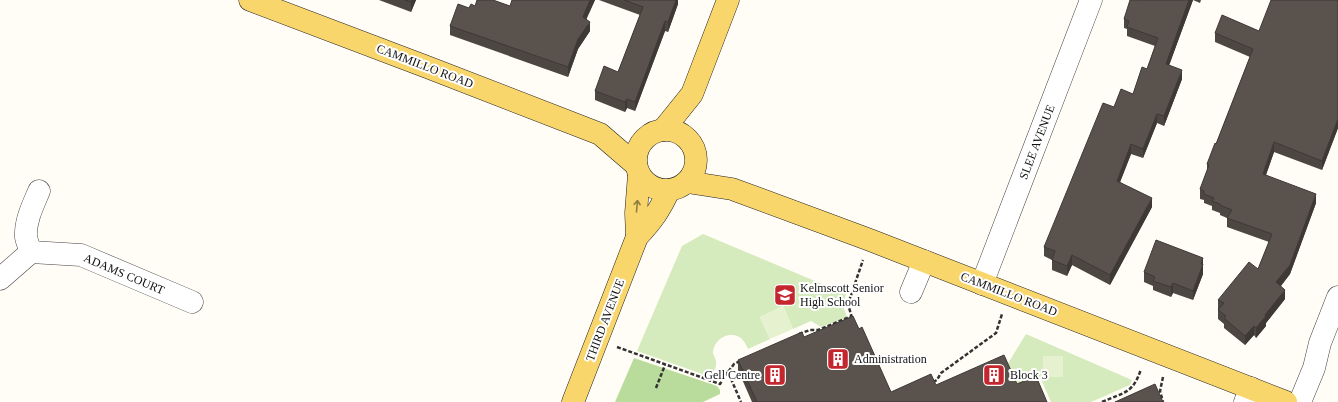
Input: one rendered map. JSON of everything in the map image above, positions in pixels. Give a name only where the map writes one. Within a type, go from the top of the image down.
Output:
[{"type":"main road","name":"CAMMILLO ROAD","points":[[250,0],[600,134],[638,169]]},
{"type":"main road","points":[[692,94],[694,151],[693,174],[678,186],[660,190],[646,183],[638,169],[636,155],[638,149],[642,142],[655,133],[692,94],[728,0]]},
{"type":"main road","points":[[655,133],[679,132],[686,136],[694,151]]},
{"type":"main road","name":"CAMMILLO ROAD","points":[[600,134],[655,133]]},
{"type":"main road","name":"CAMMILLO ROAD","points":[[694,151],[732,189]]},
{"type":"main road","name":"THIRD AVENUE","points":[[637,237],[636,213],[638,169]]},
{"type":"main road","name":"CAMMILLO ROAD","points":[[678,186],[732,189],[870,240],[1170,358],[1248,395],[1286,402]]},
{"type":"main road","name":"THIRD AVENUE","points":[[573,402],[637,237],[654,219],[678,186]]},
{"type":"street","name":"SLEE AVENUE","points":[[982,284],[1092,0]]},
{"type":"street","points":[[0,279],[31,252],[26,238],[27,226],[29,216],[39,191]]},
{"type":"street","name":"ADAMS COURT","points":[[31,252],[81,255],[192,302]]},
{"type":"street","points":[[911,292],[924,261]]},
{"type":"street","points":[[1300,402],[1314,368],[1320,343],[1338,297]]},
{"type":"path","points":[[855,323],[848,304],[870,240]]},
{"type":"path","points":[[929,384],[937,380],[941,373],[996,332],[1010,295]]},
{"type":"path","points":[[795,336],[810,330],[818,330],[852,316]]},
{"type":"path","points":[[597,340],[720,384],[734,364],[741,360]]},
{"type":"path","points":[[1163,402],[1160,396],[1160,386],[1170,358]]},
{"type":"path","points":[[656,388],[665,365]]},
{"type":"path","points":[[1102,402],[1130,390],[1134,386],[1141,369]]},
{"type":"path","points":[[728,372],[741,402]]},
{"type":"path","points":[[935,381],[938,388]]},
{"type":"path","points":[[1121,393],[1123,398]]},
{"type":"green space","points":[[703,234],[846,294],[843,306],[847,317],[821,327],[811,321],[793,329],[783,306],[760,317],[770,339],[748,349],[742,339],[735,335],[725,336],[719,340],[713,349],[716,364],[715,370],[711,377],[637,351],[682,246]]},
{"type":"green space","points":[[783,306],[793,329],[770,339],[760,317]]},
{"type":"green space","points":[[1026,334],[1132,380],[1130,385],[1091,402],[1051,402],[1040,377],[1017,387],[1007,365]]},
{"type":"green space","points":[[1043,356],[1063,356],[1063,377],[1043,377]]},
{"type":"green space","points":[[634,358],[717,386],[720,390],[720,394],[703,402],[615,402]]},
{"type":"building","points":[[477,0],[493,0],[510,6],[512,0],[590,0],[583,17],[590,22],[578,39],[568,67],[450,26],[458,4],[469,8],[471,4],[475,6]]},
{"type":"building","points":[[624,0],[676,0],[668,22],[665,21],[635,102],[627,99],[625,102],[595,91],[604,66],[618,72],[643,7]]},
{"type":"building","points":[[1130,0],[1189,0],[1166,64],[1182,70],[1164,116],[1157,114],[1143,149],[1131,144],[1117,181],[1152,198],[1110,275],[1072,255],[1067,266],[1052,260],[1055,251],[1044,247],[1103,103],[1114,107],[1121,89],[1133,94],[1142,67],[1147,69],[1158,38],[1127,27],[1129,21],[1124,19]]},
{"type":"building","points":[[1271,0],[1338,0],[1338,119],[1322,161],[1274,142],[1263,174],[1316,194],[1290,265],[1276,282],[1285,290],[1256,328],[1254,326],[1245,336],[1224,318],[1226,316],[1218,310],[1224,303],[1218,300],[1249,262],[1258,269],[1272,234],[1227,218],[1232,210],[1212,201],[1214,198],[1204,194],[1204,191],[1200,189],[1209,165],[1207,164],[1253,49],[1215,33],[1222,15],[1259,31]]},
{"type":"building","points":[[1156,240],[1203,258],[1201,264],[1203,264],[1193,291],[1173,283],[1171,287],[1153,281],[1155,277],[1144,272]]},
{"type":"building","points":[[853,316],[859,329],[862,327],[891,392],[931,374],[936,385],[1004,355],[1017,384],[1036,376],[1047,402],[757,402],[738,360],[802,332],[804,337]]},
{"type":"building","points":[[1155,384],[1163,402],[1115,402]]},
{"type":"place","name":"Kelmscott Senior High School","points":[[785,295]]},
{"type":"place","name":"Administration","points":[[838,359]]},
{"type":"place","name":"Gell Centre","points":[[775,375]]},
{"type":"place","name":"Block 3","points":[[994,375]]}]
